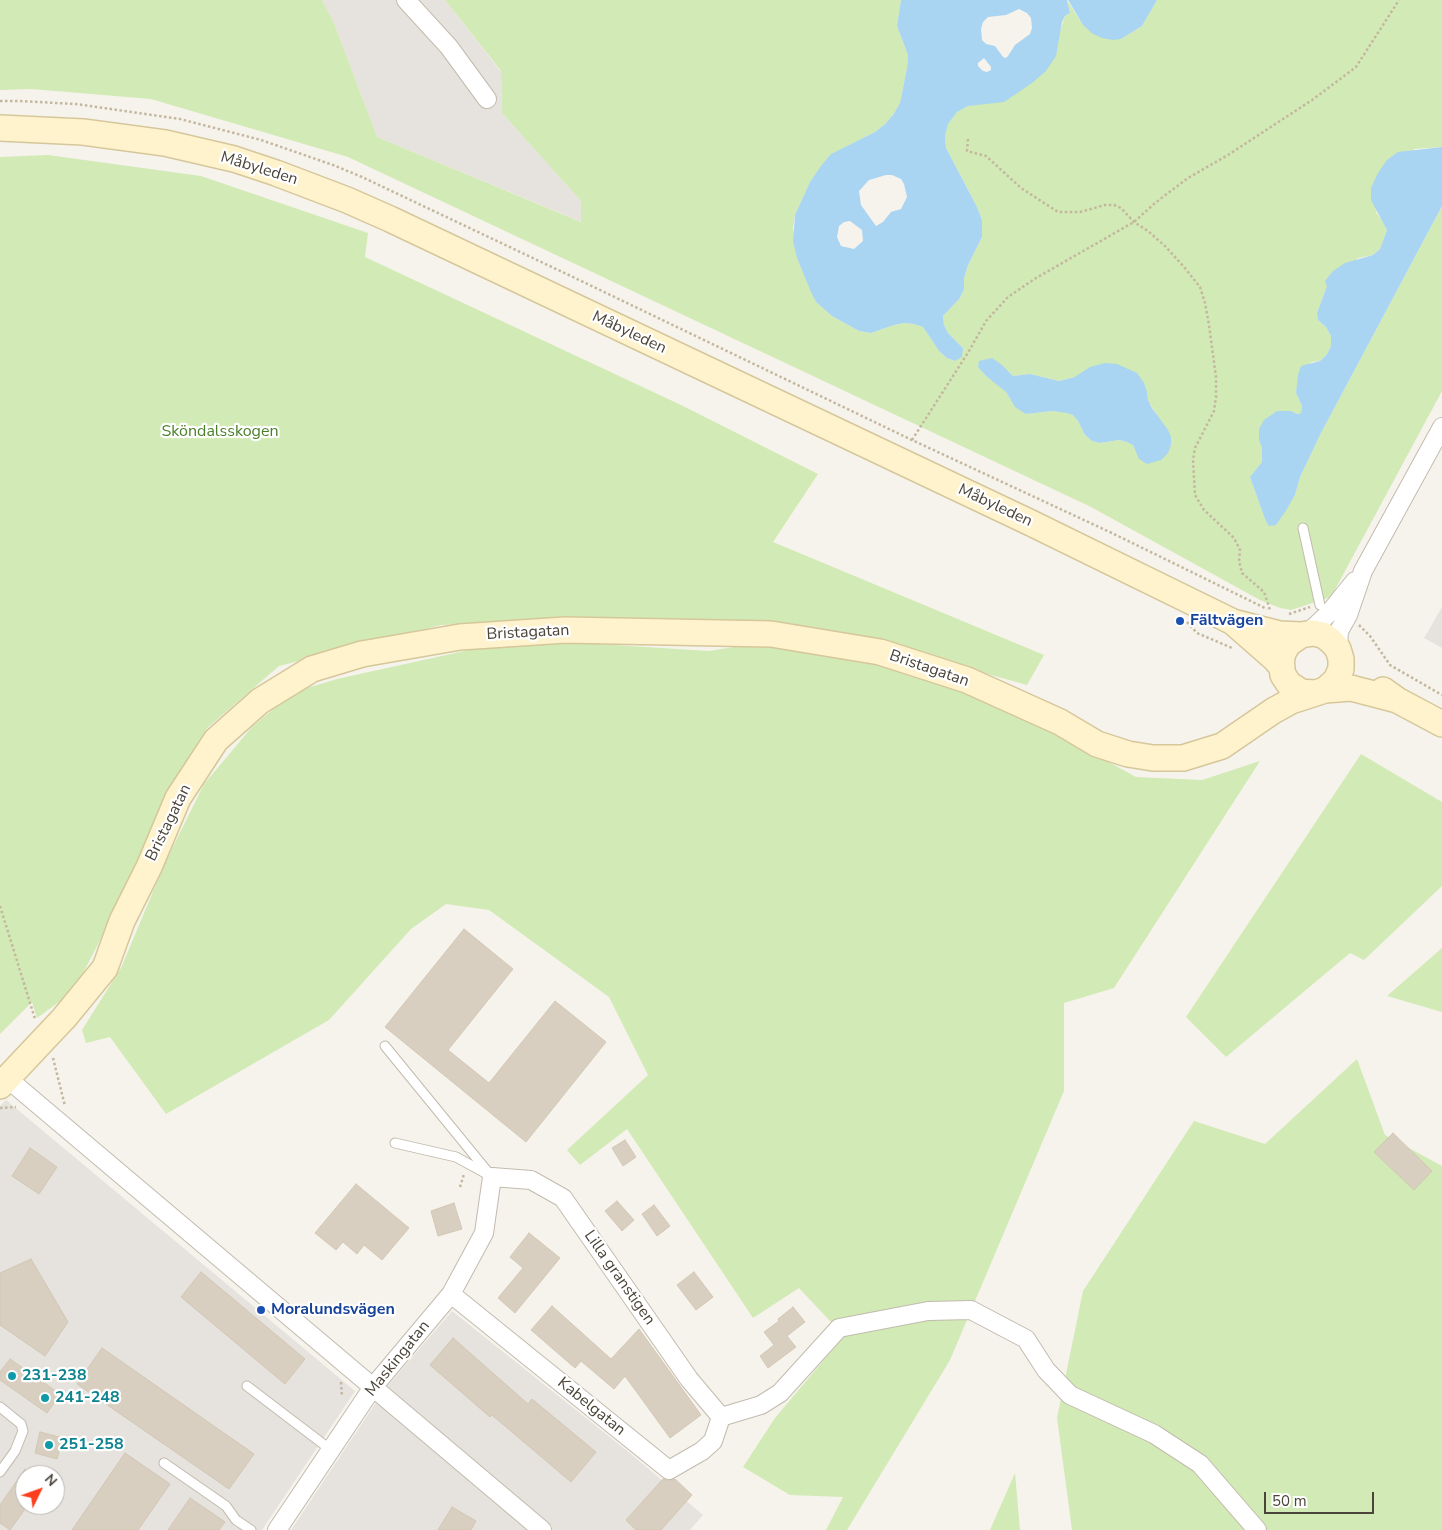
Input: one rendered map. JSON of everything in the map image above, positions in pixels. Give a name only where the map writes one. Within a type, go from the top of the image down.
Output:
[{"type":"street","points":[[406,0],[449,47],[487,99]]},
{"type":"street","name":"Måbyleden","points":[[0,128],[83,132],[164,143],[234,159],[315,187],[390,219],[1013,514],[1233,622],[1280,634],[1314,633],[1322,635],[1331,640],[1339,654],[1397,700],[1442,724]]},
{"type":"street","points":[[1320,692],[1336,680],[1340,669],[1340,631],[1348,615],[1363,571],[1442,427]]},
{"type":"street","points":[[1282,671],[1283,652],[1288,644],[1304,634],[1330,612],[1363,571]]},
{"type":"street","name":"Måbyleden","points":[[1233,622],[1274,658],[1289,684],[1301,692],[1320,692],[1351,688],[1397,700]]},
{"type":"street","name":"Bristagatan","points":[[4,1082],[42,1042],[105,968],[122,921],[178,798],[216,740],[260,701],[312,669],[362,654],[460,637],[565,630],[771,634],[880,652],[967,680],[1060,722],[1096,744],[1128,754],[1153,758],[1183,758],[1222,746],[1291,701],[1320,692]]},
{"type":"street","name":"Bristagatan","points":[[1250,728],[1268,707],[1277,692],[1282,671]]},
{"type":"street","points":[[4,1082],[373,1387],[542,1530]]},
{"type":"street","name":"Maskingatan","points":[[277,1530],[373,1387],[451,1294],[484,1233],[492,1177]]},
{"type":"street","name":"Lilla granstigen","points":[[492,1177],[531,1180],[563,1198],[689,1378],[721,1417]]},
{"type":"street","name":"Kabelgatan","points":[[451,1294],[669,1470],[702,1452],[713,1441],[721,1417]]},
{"type":"street","points":[[721,1417],[761,1405],[780,1393],[839,1328],[928,1311],[971,1310],[1026,1339],[1046,1370],[1070,1395],[1154,1434],[1200,1464],[1257,1530]]},
{"type":"lane","points":[[1303,528],[1320,605]]},
{"type":"lane","points":[[386,1046],[492,1177]]},
{"type":"lane","points":[[395,1143],[456,1157],[492,1177]]},
{"type":"lane","points":[[247,1386],[331,1450]]},
{"type":"lane","points":[[0,1407],[21,1424],[23,1431],[15,1452],[0,1472]]},
{"type":"lane","points":[[164,1462],[226,1506],[236,1520],[251,1530]]},
{"type":"path","points":[[912,440],[969,351],[986,320],[1008,297],[1036,278],[1134,222],[1188,178],[1228,155],[1312,100],[1356,67],[1399,0]]},
{"type":"path","points":[[968,139],[967,151],[986,156],[1021,188],[1058,212],[1080,212],[1105,205],[1114,205],[1121,208],[1134,222],[1148,231],[1184,267],[1200,287],[1205,303],[1216,377],[1216,397],[1214,411],[1195,448],[1192,460],[1195,495],[1204,510],[1234,538],[1240,550],[1239,561],[1242,573],[1264,592],[1270,610]]},
{"type":"path","points":[[1186,620],[1197,633],[1237,650]]},
{"type":"path","points":[[1402,672],[1442,695]]},
{"type":"path","points":[[0,906],[42,1042]]},
{"type":"shaded area","points":[[322,0],[445,0],[501,72],[502,113],[581,201],[582,222],[377,137],[334,23]]},
{"type":"shaded area","points":[[1442,607],[1442,648],[1424,638]]},
{"type":"shaded area","points":[[6,1100],[355,1391],[262,1530],[0,1530],[0,1106]]},
{"type":"shaded area","points":[[452,1311],[631,1454],[703,1515],[690,1530],[291,1530],[385,1389]]},
{"type":"green space","points":[[0,0],[322,0],[334,23],[377,137],[581,222],[581,201],[502,113],[501,71],[445,0],[901,0],[897,26],[908,55],[900,103],[893,115],[875,132],[832,154],[810,182],[795,215],[793,228],[797,258],[816,302],[832,316],[859,331],[871,333],[904,323],[923,327],[939,351],[947,358],[955,361],[963,348],[948,333],[944,325],[943,316],[960,298],[964,289],[964,278],[968,265],[982,237],[982,220],[946,148],[945,136],[948,124],[957,112],[968,106],[979,104],[1060,31],[1065,16],[1070,13],[1067,0],[1083,25],[1121,39],[1142,26],[1157,0],[1442,0],[1442,147],[1414,149],[1376,212],[1387,230],[1380,249],[1373,255],[1358,258],[1327,286],[1317,313],[1318,320],[1326,327],[1331,336],[1331,346],[1327,354],[1320,361],[1311,362],[1297,386],[1296,393],[1302,406],[1301,413],[1297,414],[1291,411],[1259,440],[1262,448],[1262,462],[1250,477],[1265,519],[1269,525],[1276,525],[1295,495],[1300,477],[1321,433],[1442,206],[1442,391],[1331,597],[1291,610],[1280,608],[1260,600],[1091,507],[348,157],[151,99],[31,89],[0,90]],"holes":[[[978,367],[1008,371],[1013,376],[1030,374],[1059,381],[1075,377],[1147,392],[1148,400],[1157,415],[1140,459],[1133,445],[1127,442],[1119,440],[1100,443],[1092,441],[1085,435],[1073,415],[1067,412],[1052,411],[1026,414],[1010,399],[1000,386],[986,376]]]},
{"type":"green space","name":"Sköndalsskogen","points":[[48,155],[201,176],[368,233],[365,257],[681,405],[818,474],[773,542],[1044,655],[1027,685],[905,651],[633,620],[441,625],[279,666],[207,728],[166,793],[136,870],[74,991],[37,1018],[32,1002],[0,1034],[0,157]]},
{"type":"green space","points":[[519,639],[709,651],[777,640],[908,664],[1032,720],[1136,777],[1202,780],[1260,761],[1114,988],[1064,1003],[1064,1091],[950,1360],[847,1530],[826,1530],[843,1497],[790,1495],[743,1467],[775,1418],[844,1336],[799,1288],[753,1318],[627,1129],[580,1165],[567,1150],[648,1075],[609,997],[489,910],[446,904],[411,929],[329,1020],[166,1114],[110,1037],[86,1043],[82,1030],[121,968],[165,863],[204,784],[252,727],[294,692],[337,679]]},
{"type":"green space","points":[[1361,754],[1442,802],[1442,886],[1364,960],[1350,953],[1226,1057],[1186,1017]]},
{"type":"green space","points":[[1442,948],[1442,1012],[1387,996]]},
{"type":"green space","points":[[1357,1059],[1385,1135],[1442,1166],[1442,1530],[1072,1530],[1057,1418],[1083,1291],[1194,1121],[1265,1144]]},
{"type":"green space","points":[[1015,1473],[1020,1530],[990,1530]]},
{"type":"water","points":[[901,0],[1067,0],[1070,13],[1065,16],[1062,22],[1056,56],[1046,71],[1004,102],[968,106],[957,112],[948,124],[945,136],[946,148],[982,220],[982,237],[968,265],[964,278],[964,289],[960,298],[943,316],[944,325],[948,333],[963,348],[962,357],[955,361],[947,358],[939,351],[923,327],[904,323],[871,333],[859,331],[832,316],[816,302],[797,258],[793,241],[795,215],[810,182],[821,166],[831,154],[875,132],[893,115],[900,103],[908,55],[897,26]],"holes":[[[1019,9],[1027,13],[1031,18],[1032,28],[1030,34],[1015,45],[1006,58],[1003,57],[995,46],[986,44],[982,40],[981,29],[983,22],[988,17],[1006,15]],[[984,58],[991,67],[991,70],[983,71],[978,66],[978,63]],[[886,175],[892,175],[901,179],[907,197],[901,209],[891,212],[883,222],[876,226],[861,205],[859,191],[869,180]],[[850,221],[862,230],[863,241],[854,249],[841,246],[837,237],[839,226],[844,222]]]},
{"type":"water","points":[[1068,0],[1157,0],[1142,26],[1121,39],[1113,40],[1093,34],[1083,25]]},
{"type":"water","points":[[1442,147],[1442,206],[1321,433],[1300,477],[1295,495],[1276,525],[1269,526],[1250,477],[1262,462],[1259,429],[1264,420],[1277,411],[1301,413],[1302,406],[1296,393],[1301,366],[1320,361],[1327,354],[1331,346],[1331,336],[1326,327],[1318,320],[1317,313],[1327,286],[1325,281],[1333,271],[1345,263],[1373,255],[1380,249],[1387,230],[1371,200],[1371,188],[1387,160],[1398,152]]},
{"type":"water","points":[[992,358],[1013,376],[1030,374],[1059,381],[1075,377],[1090,367],[1105,363],[1117,364],[1137,373],[1144,383],[1152,408],[1171,437],[1168,453],[1161,460],[1147,464],[1139,459],[1133,445],[1127,442],[1119,440],[1100,443],[1092,441],[1085,435],[1073,415],[1052,411],[1026,414],[1015,407],[1006,392],[978,367],[979,361]]},
{"type":"building","points":[[464,929],[513,969],[448,1050],[489,1083],[555,1001],[606,1042],[526,1142],[385,1027]]},
{"type":"building","points":[[1393,1133],[1432,1171],[1414,1190],[1374,1152]]},
{"type":"building","points":[[625,1140],[636,1157],[623,1166],[612,1148]]},
{"type":"building","points":[[30,1148],[57,1167],[39,1194],[12,1176]]},
{"type":"building","points":[[356,1184],[409,1228],[382,1260],[364,1245],[357,1254],[343,1242],[336,1250],[315,1233]]},
{"type":"building","points":[[617,1201],[634,1220],[622,1231],[605,1211]]},
{"type":"building","points":[[454,1203],[462,1229],[438,1236],[431,1211]]},
{"type":"building","points":[[654,1205],[670,1226],[657,1236],[642,1214]]},
{"type":"building","points":[[529,1233],[560,1258],[515,1313],[498,1298],[523,1268],[510,1257]]},
{"type":"building","points":[[31,1259],[68,1322],[45,1356],[0,1325],[0,1273]]},
{"type":"building","points":[[201,1272],[305,1359],[285,1384],[181,1297]]},
{"type":"building","points":[[694,1272],[713,1297],[696,1310],[677,1285]]},
{"type":"building","points":[[552,1306],[611,1359],[639,1329],[701,1415],[670,1438],[625,1376],[614,1389],[581,1361],[575,1368],[531,1330]]},
{"type":"building","points":[[793,1307],[805,1322],[787,1336],[796,1347],[768,1368],[760,1356],[774,1345],[764,1332]]},
{"type":"building","points":[[453,1338],[528,1404],[532,1399],[596,1452],[571,1482],[492,1415],[490,1417],[430,1365]]},
{"type":"building","points":[[102,1348],[254,1454],[229,1489],[77,1384]]},
{"type":"building","points":[[10,1359],[60,1394],[47,1413],[0,1380],[0,1372]]},
{"type":"building","name":"251-258","points":[[40,1432],[63,1438],[57,1459],[35,1453]]},
{"type":"building","points":[[125,1453],[170,1484],[138,1530],[72,1530]]},
{"type":"building","points":[[663,1479],[669,1481],[675,1479],[692,1495],[661,1530],[636,1530],[626,1520]]},
{"type":"building","points":[[15,1483],[15,1515],[21,1515],[10,1530],[0,1523],[0,1505]]},
{"type":"building","points":[[190,1498],[225,1522],[219,1530],[168,1530]]},
{"type":"building","points":[[452,1507],[476,1521],[471,1530],[438,1530]]},
{"type":"place","name":"Fältvägen","points":[[1180,621]]},
{"type":"place","name":"Moralundsvägen","points":[[261,1310]]},
{"type":"place","name":"231-238","points":[[12,1376]]},
{"type":"place","name":"241-248","points":[[45,1398]]},
{"type":"place","name":"251-258","points":[[49,1445]]}]
